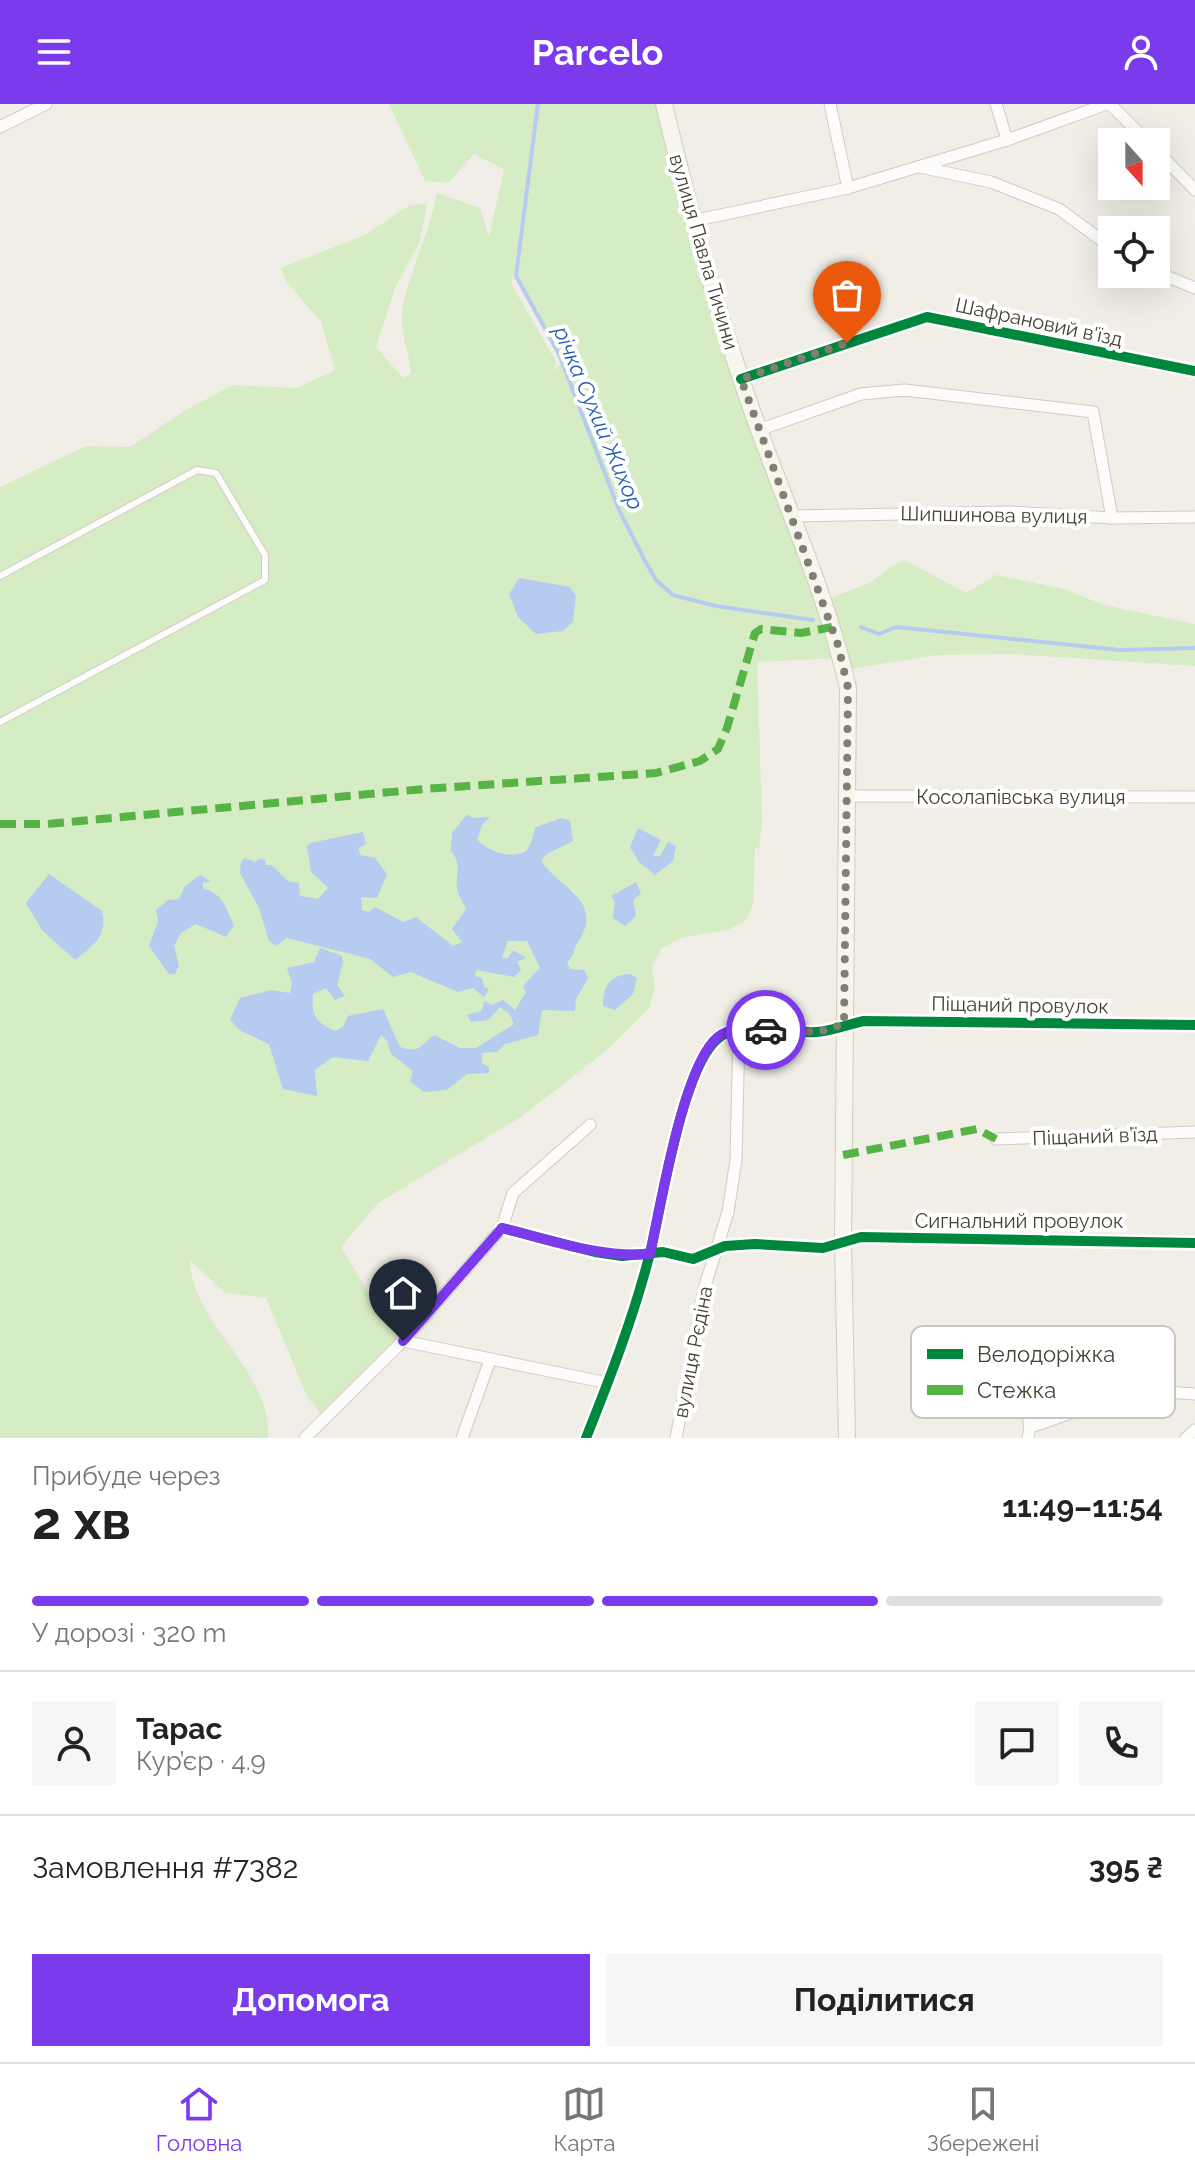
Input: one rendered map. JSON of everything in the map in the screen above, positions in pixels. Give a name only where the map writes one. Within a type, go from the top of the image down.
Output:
[{"type":"main road","name":"вулиця Павла Тичини","points":[[664,104],[692,221],[741,379],[838,645],[848,688],[843,1242],[847,1438]]},
{"type":"street","points":[[0,127],[46,104]]},
{"type":"street","points":[[830,104],[848,188]]},
{"type":"street","points":[[996,104],[1007,140]]},
{"type":"street","points":[[692,221],[848,188],[1007,140],[1109,104],[1134,128]]},
{"type":"street","points":[[1170,164],[1195,190]]},
{"type":"street","points":[[917,166],[991,182],[1059,209],[1098,238]]},
{"type":"street","points":[[1170,278],[1195,288]]},
{"type":"street","name":"Шафрановий в'їзд","points":[[741,379],[927,317],[1195,371]]},
{"type":"street","points":[[759,430],[861,394],[905,390],[1093,412],[1112,518]]},
{"type":"street","name":"Шипшинова вулиця","points":[[792,516],[1011,512],[1112,518],[1195,517]]},
{"type":"street","name":"Косолапівська вулиця","points":[[847,796],[1195,797]]},
{"type":"street","name":"Піщаний провулок","points":[[739,1030],[819,1032],[844,1024],[880,1021],[1195,1025]]},
{"type":"street","points":[[586,1438],[608,1383],[650,1254],[667,1171],[691,1087],[707,1049],[718,1037],[739,1030]]},
{"type":"street","name":"вулиця Рєдіна","points":[[676,1438],[704,1289],[728,1212],[736,1160],[739,1030]]},
{"type":"street","points":[[305,1438],[403,1341],[502,1228],[513,1193],[590,1125]]},
{"type":"street","name":"Піщаний в’їзд","points":[[996,1139],[1195,1132]]},
{"type":"street","name":"Сигнальний провулок","points":[[502,1228],[595,1252],[622,1256],[663,1252],[693,1259],[755,1244],[823,1248],[861,1237],[1195,1243]]},
{"type":"street","points":[[403,1341],[608,1383]]},
{"type":"street","points":[[462,1438],[490,1360]]},
{"type":"street","points":[[1175,1393],[1195,1394]]},
{"type":"street","points":[[1029,1433],[1067,1418]]},
{"type":"street","points":[[1186,1438],[1195,1430]]},
{"type":"lane","points":[[0,576],[197,470],[216,473],[265,555],[265,580],[0,722]]},
{"type":"green space","points":[[389,104],[664,104],[692,221],[828,603],[832,598],[871,582],[903,559],[966,593],[996,575],[1064,589],[1104,605],[1195,624],[1195,666],[1011,654],[936,655],[844,670],[840,658],[757,662],[762,819],[759,849],[755,847],[753,905],[745,921],[728,930],[681,938],[661,949],[652,968],[655,986],[650,1007],[607,1050],[521,1117],[378,1203],[341,1247],[368,1291],[407,1328],[324,1419],[307,1396],[266,1298],[225,1293],[190,1260],[194,1284],[204,1306],[258,1391],[266,1413],[268,1438],[0,1438],[0,824],[90,819],[0,823],[0,487],[86,446],[130,447],[186,410],[233,385],[297,388],[335,370],[321,322],[286,281],[281,268],[365,235],[410,205],[427,204],[419,244],[395,288],[376,347],[403,378],[411,374],[402,313],[437,193],[480,208],[489,237],[504,169],[474,154],[448,183],[425,181]],"holes":[[[527,181],[516,276],[559,354],[562,362],[553,372],[556,362],[512,285]]]},
{"type":"water","points":[[519,578],[570,587],[576,596],[573,622],[563,631],[536,634],[518,617],[509,594]]},
{"type":"water","points":[[467,814],[473,818],[490,817],[482,825],[477,840],[494,851],[513,855],[526,851],[536,827],[562,818],[570,821],[573,841],[547,854],[541,861],[577,897],[586,916],[585,928],[567,962],[570,969],[584,970],[588,978],[576,999],[575,1011],[542,1010],[538,1035],[505,1044],[497,1052],[482,1053],[482,1063],[489,1067],[489,1073],[467,1074],[447,1090],[424,1092],[410,1081],[413,1071],[391,1054],[387,1041],[381,1035],[368,1061],[333,1057],[315,1070],[317,1096],[283,1089],[269,1044],[241,1031],[230,1020],[240,998],[271,990],[290,993],[292,983],[287,968],[314,962],[320,948],[342,956],[337,985],[345,996],[335,1000],[326,988],[313,994],[314,1013],[319,1021],[335,1031],[343,1027],[348,1016],[383,1009],[400,1047],[412,1049],[420,1047],[434,1035],[460,1048],[476,1048],[514,1024],[509,1013],[500,1007],[488,1020],[471,1022],[467,1015],[481,1011],[485,1001],[491,1005],[503,1000],[515,1010],[526,992],[523,986],[540,968],[527,941],[508,941],[502,958],[508,958],[513,950],[526,958],[517,962],[521,970],[514,977],[476,970],[475,976],[482,978],[484,987],[489,989],[484,997],[473,988],[458,992],[411,972],[393,977],[370,959],[287,938],[276,946],[269,941],[259,908],[240,873],[241,861],[245,858],[255,862],[260,858],[265,860],[266,865],[272,865],[288,881],[299,883],[300,896],[318,899],[328,888],[311,872],[307,847],[310,843],[363,832],[366,844],[358,848],[361,855],[375,858],[387,874],[377,898],[361,897],[362,910],[369,912],[375,907],[403,922],[416,917],[453,946],[462,942],[452,929],[466,909],[457,890],[458,866],[451,851],[452,833]]},
{"type":"water","points":[[638,828],[661,840],[653,856],[660,856],[668,842],[676,846],[673,861],[655,875],[639,862],[630,847]]},
{"type":"water","points":[[49,874],[102,911],[103,928],[98,940],[75,960],[42,930],[26,903]]},
{"type":"water","points":[[200,875],[211,881],[203,883],[203,888],[223,901],[234,926],[226,937],[196,924],[181,933],[174,946],[179,966],[175,974],[169,974],[149,946],[158,921],[156,910],[168,900],[179,899],[185,886]]},
{"type":"water","points":[[636,882],[641,894],[633,900],[636,916],[625,926],[613,918],[615,902],[611,896]]},
{"type":"water","points":[[630,974],[637,978],[633,994],[615,1010],[603,1006],[609,983]]},
{"type":"waterway","name":"річка Сухий Жихор","points":[[538,104],[516,276],[559,354],[619,510],[644,559],[656,580],[673,595],[716,606],[813,620]]},
{"type":"waterway","name":"річка Сухий Жихор","points":[[861,627],[879,634],[896,627],[1120,650],[1195,648]]},
{"type":"marked path","points":[[0,824],[47,824],[424,789],[656,773],[700,761],[718,749],[755,633],[761,629],[801,633],[832,627]]},
{"type":"marked path","points":[[843,1155],[977,1129],[996,1139]]},
{"type":"cycle path","points":[[741,379],[927,317],[1195,371]]},
{"type":"cycle path","points":[[586,1438],[644,1277],[675,1137],[695,1074],[707,1051],[721,1036],[742,1028],[817,1032],[864,1021],[1195,1025]]},
{"type":"cycle path","points":[[502,1228],[595,1252],[622,1256],[663,1252],[693,1259],[725,1246],[755,1244],[823,1248],[861,1237],[1195,1243]]},
{"type":"way so far","points":[[766,1030],[819,1032],[844,1024],[848,688],[838,645],[741,379],[847,343]]},
{"type":"route","points":[[403,1341],[502,1228],[595,1252],[622,1256],[650,1254],[667,1171],[691,1087],[707,1049],[718,1037],[731,1030],[766,1030]]}]
